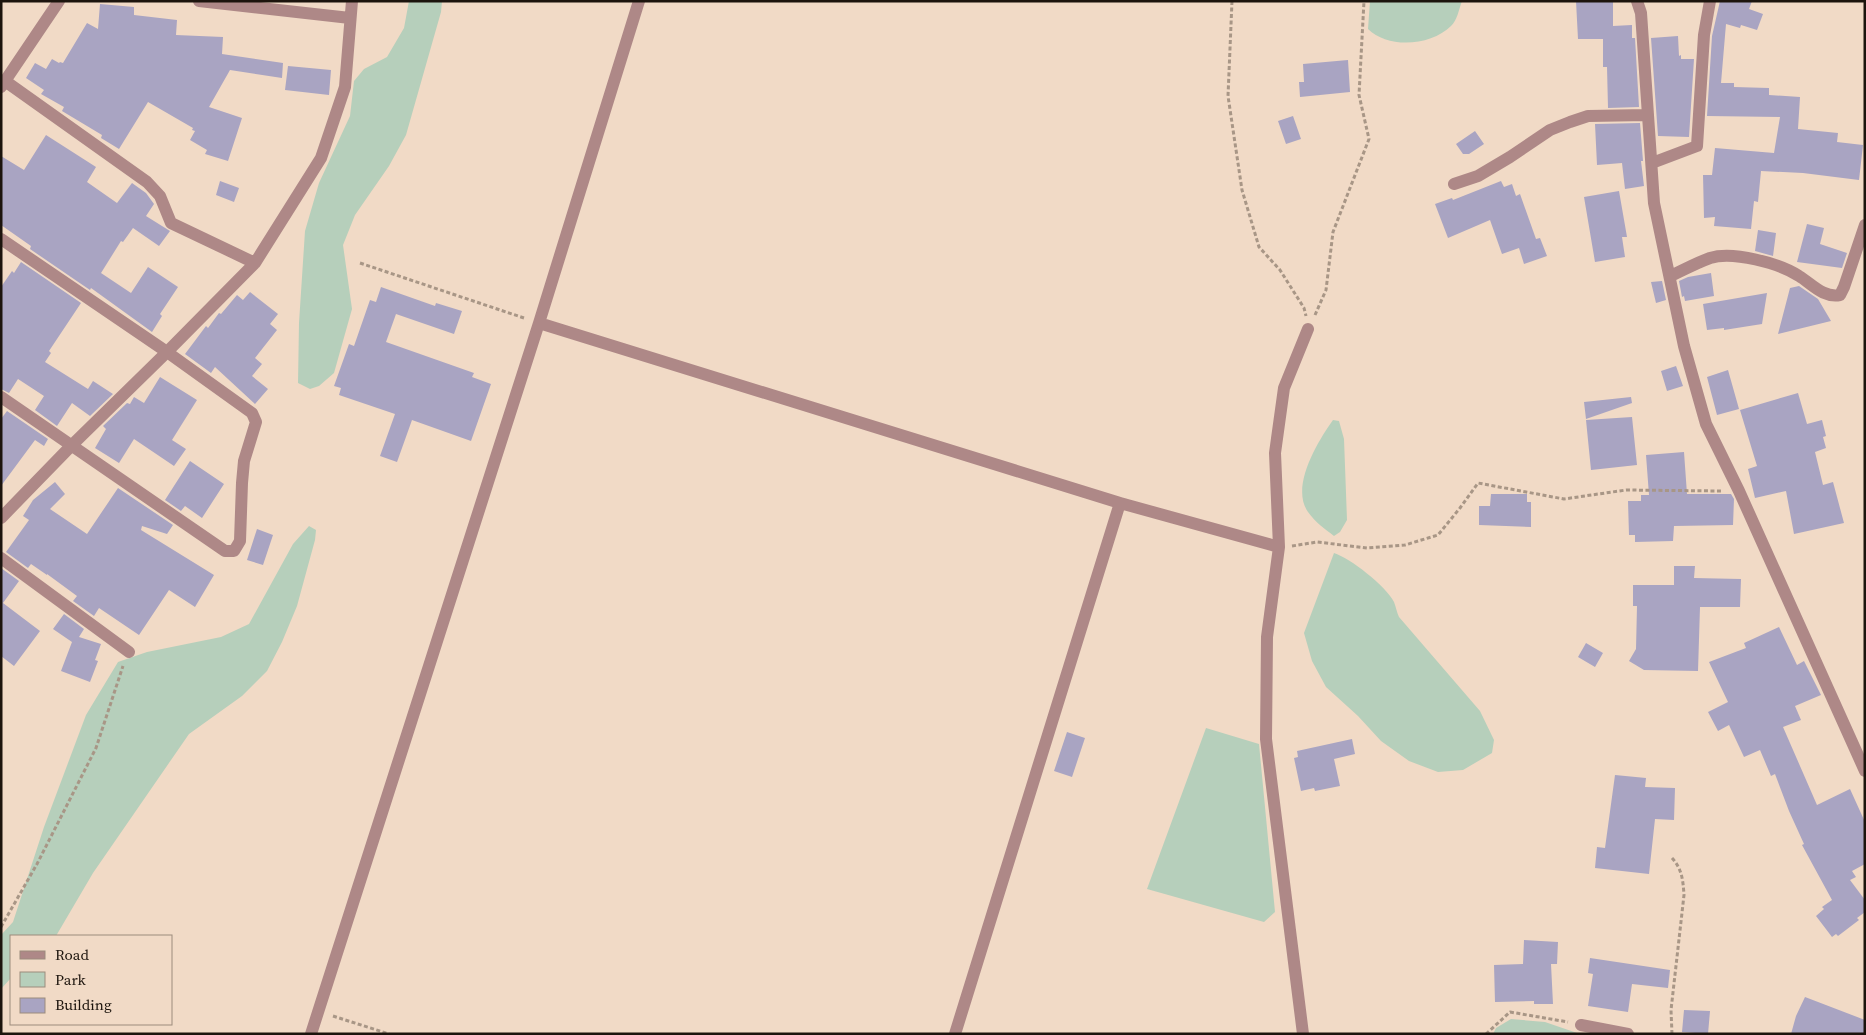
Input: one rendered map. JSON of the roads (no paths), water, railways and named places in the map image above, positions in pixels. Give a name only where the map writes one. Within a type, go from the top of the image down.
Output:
[{"type":"street","points":[[59,1],[3,84],[147,182],[160,196],[171,223],[255,263]]},
{"type":"street","points":[[199,1],[243,3],[350,18]]},
{"type":"street","points":[[1,518],[255,263],[321,158],[345,87],[352,1]]},
{"type":"street","points":[[311,1034],[539,323],[639,1]]},
{"type":"street","points":[[1637,1],[1641,13],[1654,202],[1684,346],[1706,424],[1739,491],[1865,771]]},
{"type":"street","points":[[1652,163],[1697,146],[1704,35],[1710,1]]},
{"type":"street","points":[[1454,184],[1478,176],[1550,130],[1570,122],[1588,116],[1648,115]]},
{"type":"street","points":[[1670,276],[1710,258],[1735,256],[1782,267],[1831,297],[1840,295],[1865,225]]},
{"type":"street","points":[[1,239],[167,352],[252,413],[256,422],[244,461],[240,541],[234,551],[225,550],[1,397]]},
{"type":"street","points":[[539,323],[1120,503],[1279,547]]},
{"type":"street","points":[[1303,1034],[1266,740],[1267,637],[1279,547],[1275,453],[1284,388],[1308,329]]},
{"type":"street","points":[[955,1034],[1120,503]]},
{"type":"street","points":[[1,558],[129,652]]},
{"type":"street","points":[[1581,1025],[1628,1034]]}]
